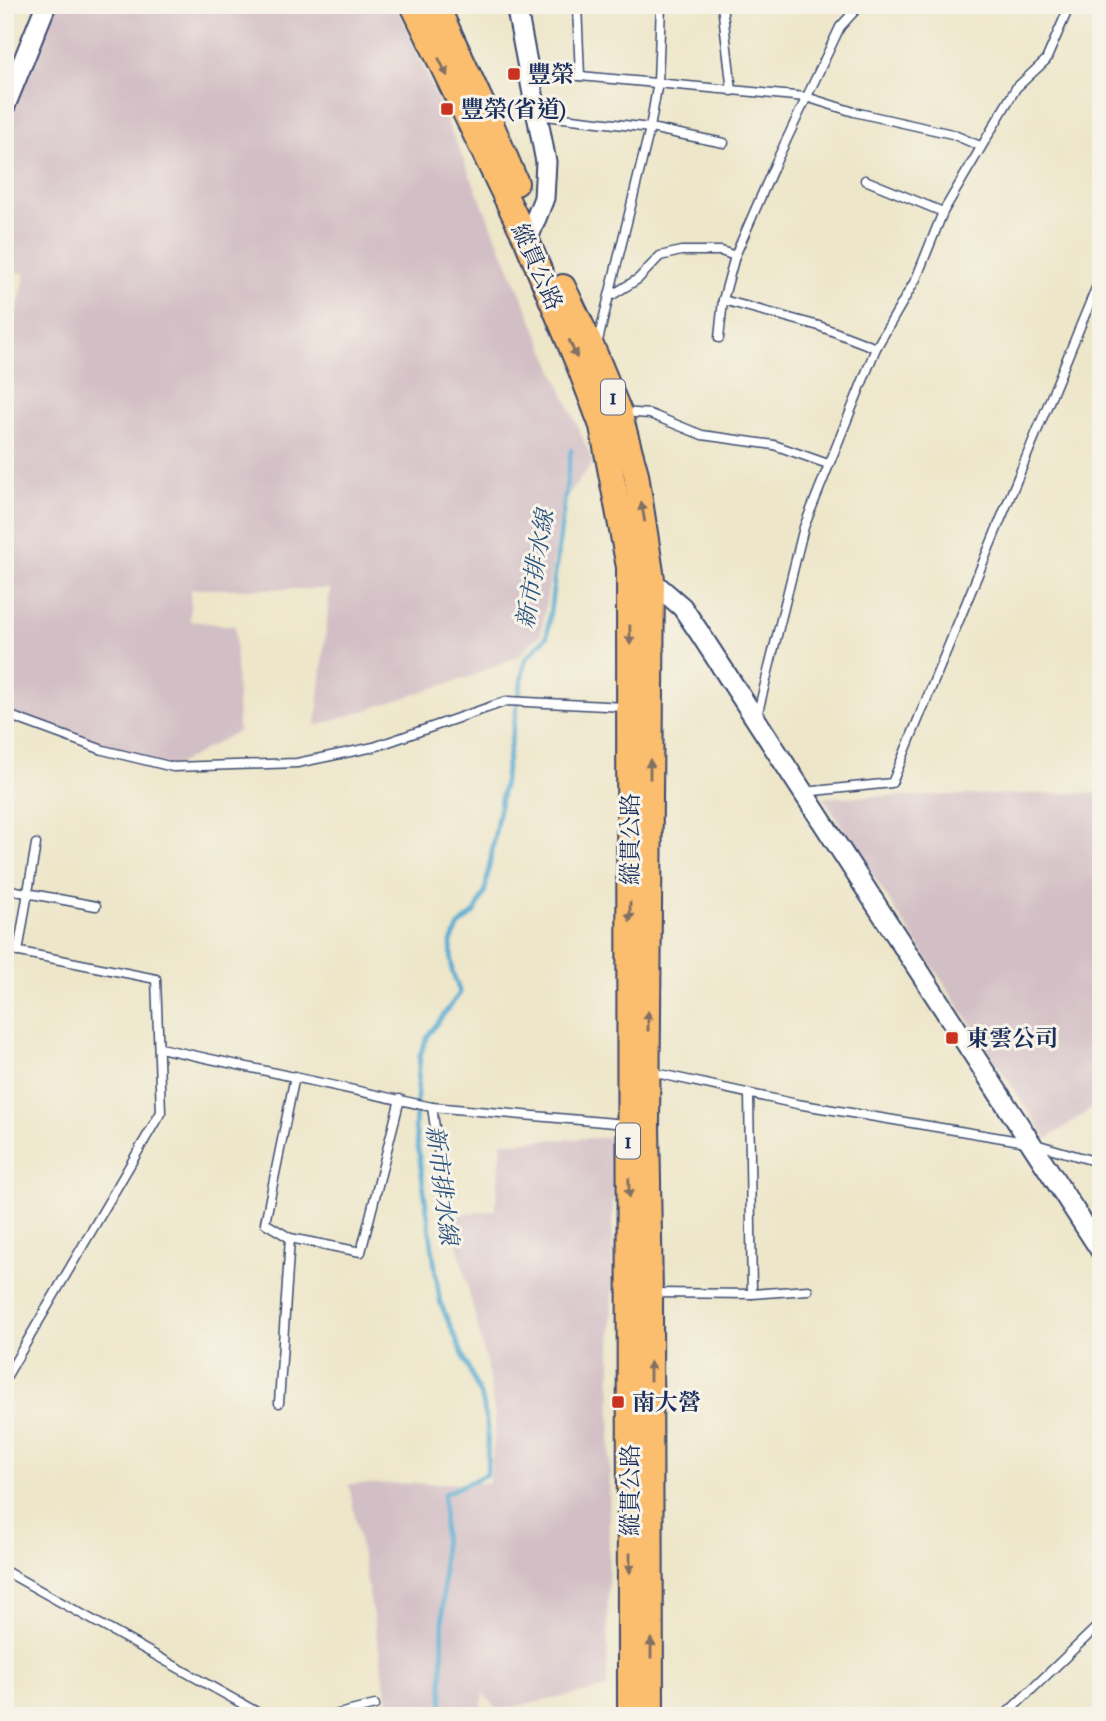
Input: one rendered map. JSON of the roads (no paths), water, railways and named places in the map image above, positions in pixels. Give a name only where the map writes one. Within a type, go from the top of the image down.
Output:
[{"type":"main road","name":"縱貫公路","points":[[413,5],[530,234],[595,354],[619,412],[636,474],[652,579],[641,707],[638,1125],[651,1716]]},
{"type":"main road","name":"縱貫公路","points":[[436,5],[489,119],[602,426],[629,567],[641,707],[648,1071],[638,1125]]},
{"type":"main road","name":"縱貫公路","points":[[630,1716],[640,1293]]},
{"type":"street","points":[[5,106],[46,5]]},
{"type":"street","points":[[516,5],[546,162],[544,198],[530,234]]},
{"type":"street","points":[[629,567],[652,579],[688,615],[1101,1251]]},
{"type":"lane","points":[[577,5],[580,76]]},
{"type":"lane","points":[[595,354],[650,128],[658,82],[662,5]]},
{"type":"lane","points":[[722,5],[732,91]]},
{"type":"lane","points":[[719,338],[723,300],[735,256],[840,27],[860,5]]},
{"type":"lane","points":[[756,721],[804,527],[876,348],[916,279],[943,212],[980,146],[1016,88],[1046,60],[1070,5]]},
{"type":"lane","points":[[528,75],[658,82],[806,97],[854,112],[952,134],[980,146]]},
{"type":"lane","points":[[537,116],[650,128],[724,144]]},
{"type":"lane","points":[[865,180],[943,212]]},
{"type":"lane","points":[[609,297],[639,279],[660,256],[681,251],[721,251],[735,256]]},
{"type":"lane","points":[[804,792],[892,783],[1101,276]]},
{"type":"lane","points":[[723,300],[818,326],[876,348]]},
{"type":"lane","points":[[619,412],[650,414],[702,435],[774,445],[828,464]]},
{"type":"lane","points":[[5,714],[103,750],[173,767],[297,763],[374,747],[507,701],[641,707]]},
{"type":"lane","points":[[18,951],[36,845]]},
{"type":"lane","points":[[5,888],[96,906]]},
{"type":"lane","points":[[5,949],[156,979],[161,1112],[5,1378]]},
{"type":"lane","points":[[160,1048],[432,1107],[638,1125]]},
{"type":"lane","points":[[648,1071],[797,1104],[1032,1143],[1101,1163]]},
{"type":"lane","points":[[295,1076],[265,1223],[290,1238],[361,1252],[400,1099]]},
{"type":"lane","points":[[749,1094],[752,1294]]},
{"type":"lane","points":[[432,1107],[450,1231]]},
{"type":"lane","points":[[279,1403],[290,1238]]},
{"type":"lane","points":[[640,1293],[752,1294],[808,1290]]},
{"type":"lane","points":[[5,1571],[264,1716]]},
{"type":"lane","points":[[1004,1716],[1101,1623]]},
{"type":"lane","points":[[330,1716],[375,1704]]},
{"type":"waterway","name":"新市排水線","points":[[442,1716],[444,1494],[487,1474],[488,1433],[483,1402],[440,1302],[415,1127],[420,1054],[429,1034],[460,993],[452,971],[451,942],[459,926],[475,912],[485,891],[525,660],[547,636],[571,450]]},
{"type":"place","name":"豐榮","points":[[514,74]]},
{"type":"place","name":"豐榮(省道)","points":[[447,109]]},
{"type":"place","name":"東雲公司","points":[[952,1038]]},
{"type":"place","name":"南大營","points":[[618,1402]]}]
